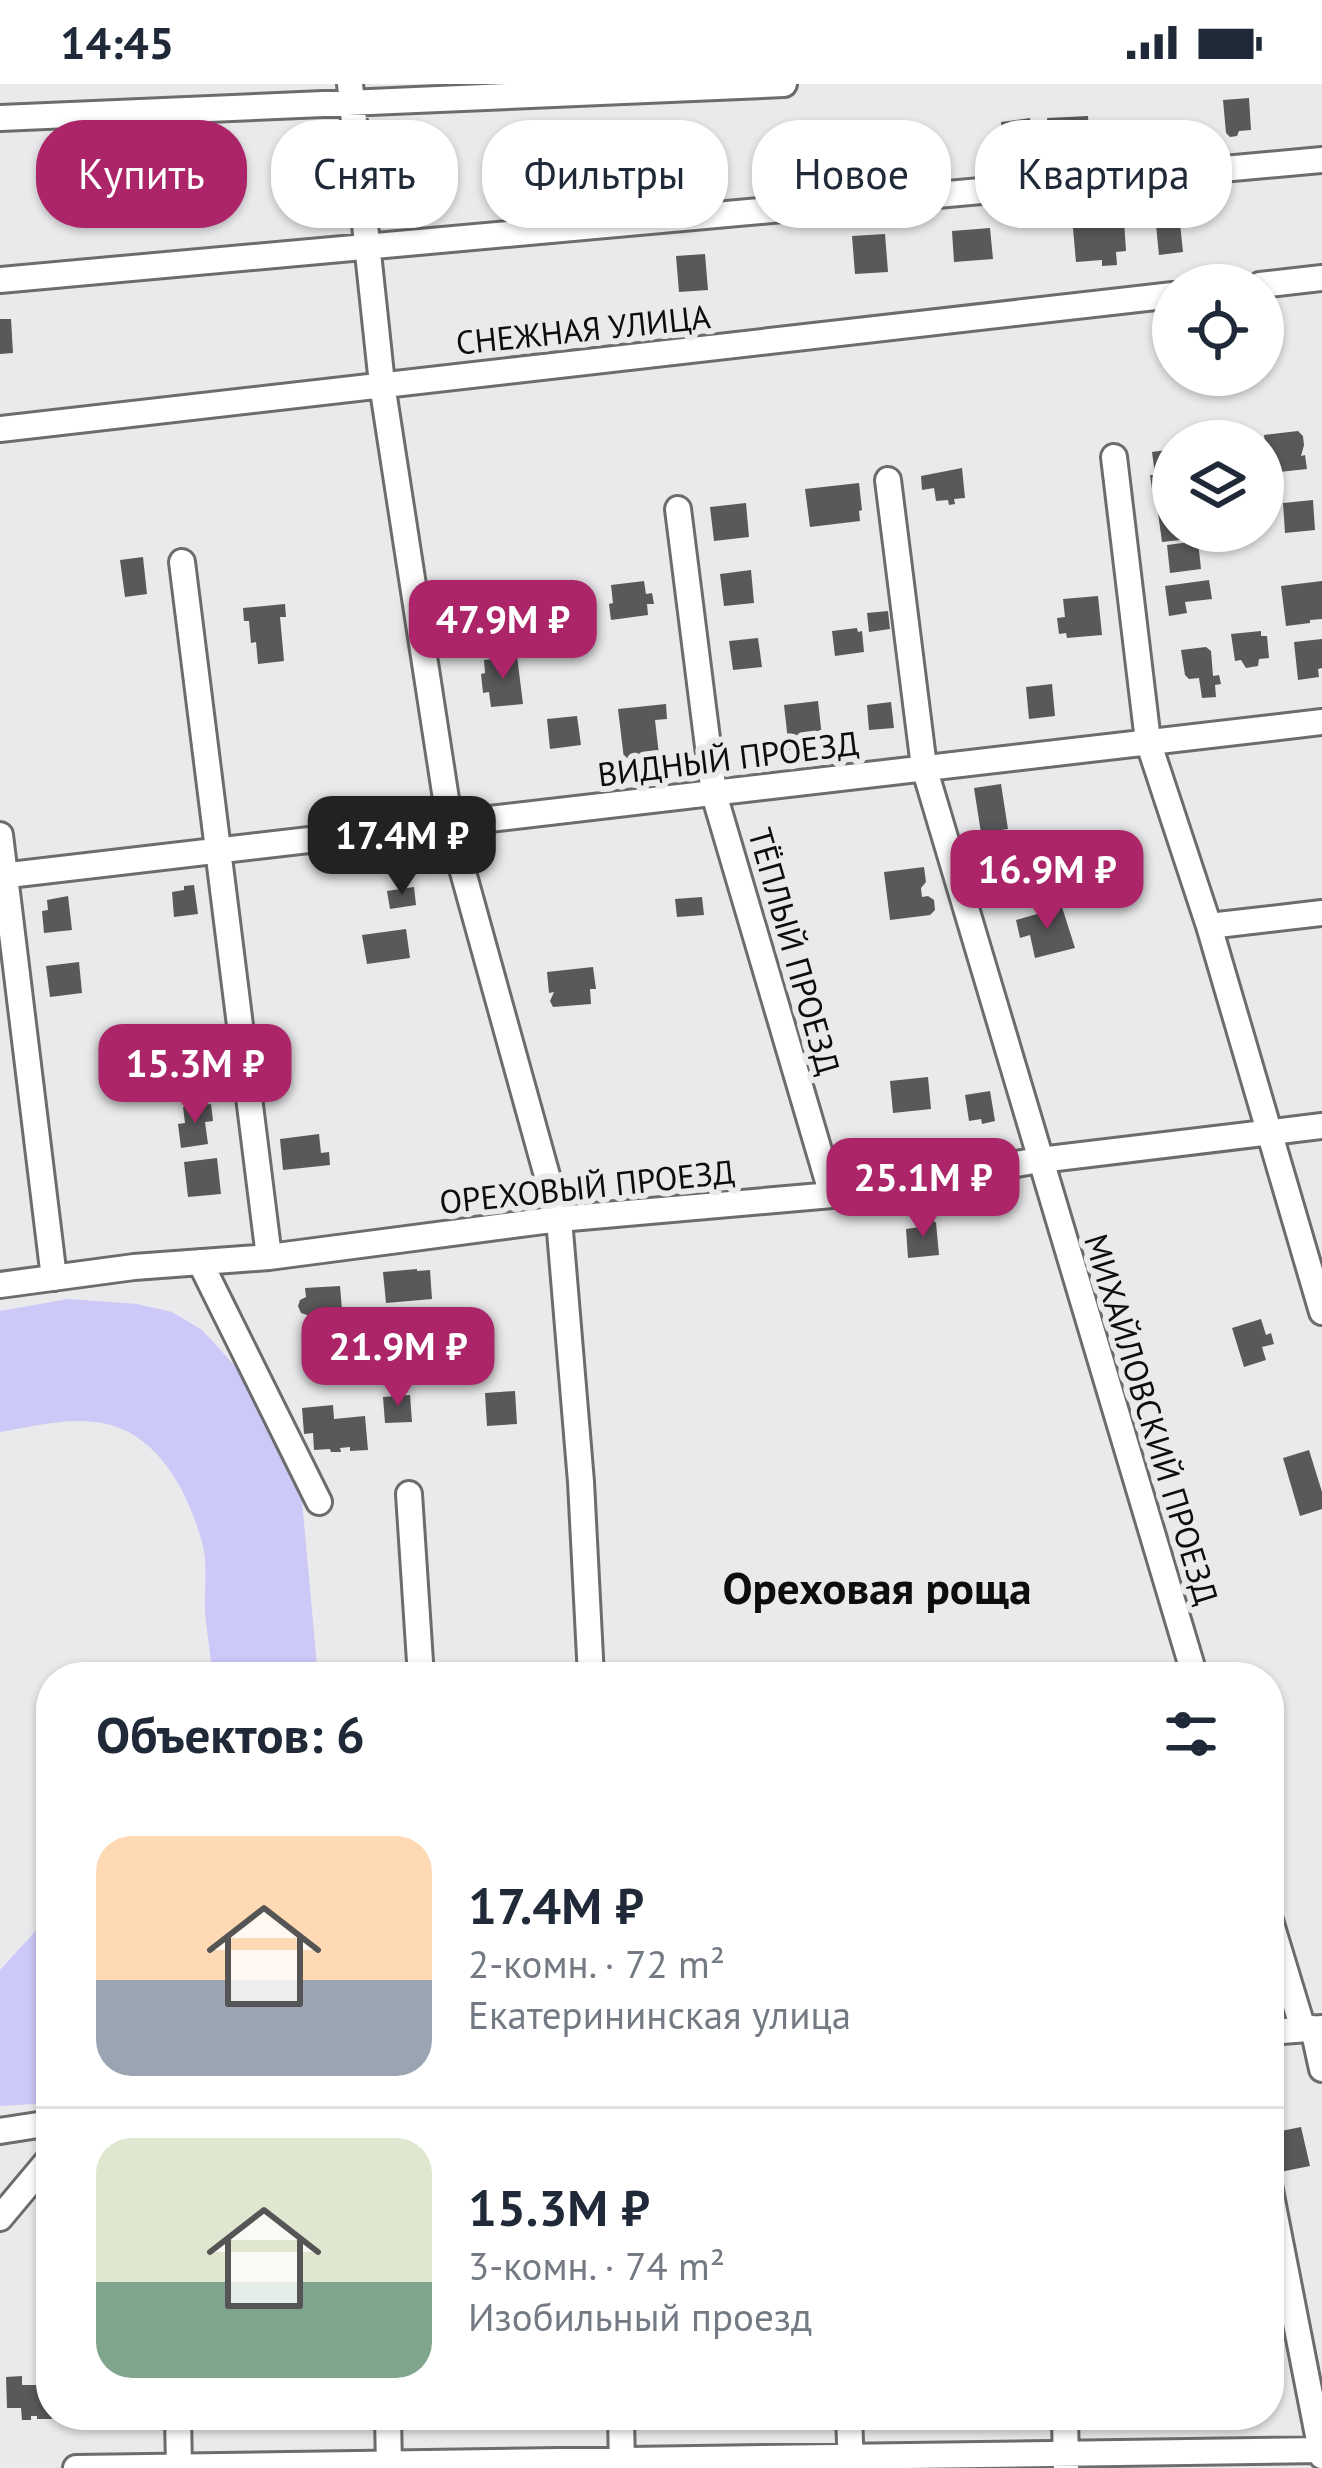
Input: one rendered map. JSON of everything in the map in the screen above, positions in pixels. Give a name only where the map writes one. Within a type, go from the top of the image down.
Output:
[{"type":"street","points":[[0,118],[351,93],[784,84]]},
{"type":"street","points":[[351,93],[382,384],[450,825],[559,1219],[590,1662]]},
{"type":"street","points":[[0,280],[1322,160]]},
{"type":"street","points":[[1284,282],[1322,278]]},
{"type":"street","name":"СНЕЖНАЯ УЛИЦА","points":[[0,429],[1152,297]]},
{"type":"street","points":[[1114,457],[1148,741],[1209,926],[1322,1312]]},
{"type":"street","name":"МИХАЙЛОВСКИЙ ПРОЕЗД","points":[[888,480],[923,767],[1191,1662]]},
{"type":"street","name":"ТЁПЛЫЙ ПРОЕЗД","points":[[678,509],[714,794],[832,1195]]},
{"type":"street","points":[[182,562],[269,1257]]},
{"type":"street","name":"ВИДНЫЙ ПРОЕЗД","points":[[2,876],[1322,722]]},
{"type":"street","points":[[0,835],[54,1278]]},
{"type":"street","points":[[1209,926],[1322,913]]},
{"type":"street","name":"ОРЕХОВЫЙ ПРОЕЗД","points":[[0,1286],[559,1219],[832,1195],[1040,1160],[1322,1126]]},
{"type":"street","points":[[200,1262],[319,1502]]},
{"type":"street","points":[[409,1494],[420,1662]]},
{"type":"street","points":[[1284,1955],[1313,2029],[1322,2068]]},
{"type":"street","points":[[0,2131],[36,2125]]},
{"type":"street","points":[[0,2218],[36,2175]]},
{"type":"street","points":[[76,2468],[1066,2462],[1322,2452],[1284,2261]]},
{"type":"street","points":[[178,2430],[179,2467]]},
{"type":"street","points":[[388,2430],[389,2466]]},
{"type":"street","points":[[621,2430],[622,2464]]},
{"type":"street","points":[[850,2430],[851,2463]]},
{"type":"street","points":[[1065,2430],[1066,2462]]},
{"type":"shaded area","points":[[68,1299],[172,1312],[202,1330],[252,1384],[300,1479],[317,1662],[210,1662],[203,1546],[172,1473],[145,1443],[111,1425],[84,1421],[0,1432],[0,1311]]},
{"type":"shaded area","points":[[36,1930],[36,2104],[0,2106],[0,1970]]},
{"type":"building","points":[[1249,98],[1251,130],[1232,137],[1232,120],[1225,120],[1223,100]]},
{"type":"building","points":[[1088,116],[1088,120],[1047,120]]},
{"type":"building","points":[[990,228],[993,259],[954,262],[952,231]]},
{"type":"building","points":[[1073,228],[1125,228],[1126,251],[1116,252],[1117,265],[1102,266],[1102,260],[1076,262]]},
{"type":"building","points":[[1156,228],[1181,228],[1183,252],[1159,255]]},
{"type":"building","points":[[885,234],[888,272],[855,274],[852,236]]},
{"type":"building","points":[[705,254],[708,290],[679,292],[676,256]]},
{"type":"building","points":[[0,319],[11,319],[13,353],[0,354]]},
{"type":"building","points":[[1298,431],[1303,436],[1301,456],[1305,455],[1307,469],[1284,471],[1284,433]]},
{"type":"building","points":[[962,468],[965,498],[954,499],[955,504],[936,501],[934,488],[922,490],[921,476]]},
{"type":"building","points":[[859,483],[860,521],[810,527],[805,489]]},
{"type":"building","points":[[1313,500],[1315,530],[1285,533],[1284,503]]},
{"type":"building","points":[[746,503],[749,537],[714,541],[710,507]]},
{"type":"building","points":[[1168,552],[1199,552],[1201,569],[1170,573]]},
{"type":"building","points":[[143,557],[147,594],[125,597],[120,560]]},
{"type":"building","points":[[751,570],[754,603],[724,606],[720,574]]},
{"type":"building","points":[[1209,580],[1212,599],[1185,602],[1187,613],[1169,616],[1165,586]]},
{"type":"building","points":[[644,581],[654,604],[647,604],[648,615],[611,620],[611,585]]},
{"type":"building","points":[[1322,581],[1322,619],[1286,626],[1281,586]]},
{"type":"building","points":[[503,587],[504,595],[510,594],[515,633],[505,634],[506,642],[472,646],[466,592]]},
{"type":"building","points":[[1098,596],[1102,635],[1067,638],[1066,633],[1059,634],[1057,618],[1065,617],[1063,599]]},
{"type":"building","points":[[285,604],[286,617],[280,617],[284,661],[258,664],[256,642],[251,643],[243,608]]},
{"type":"building","points":[[888,611],[890,629],[869,632],[867,613]]},
{"type":"building","points":[[832,631],[862,631],[864,652],[835,656]]},
{"type":"building","points":[[1261,631],[1261,636],[1267,636],[1269,658],[1246,668],[1241,660],[1235,661],[1231,634]]},
{"type":"building","points":[[758,638],[762,667],[733,670],[729,641]]},
{"type":"building","points":[[1322,639],[1319,677],[1298,680],[1294,642]]},
{"type":"building","points":[[1206,647],[1211,651],[1213,676],[1219,675],[1221,684],[1215,685],[1216,697],[1202,698],[1199,678],[1185,675],[1181,650]]},
{"type":"building","points":[[517,656],[523,704],[491,707],[489,692],[483,693],[484,660]]},
{"type":"building","points":[[1052,684],[1055,716],[1029,719],[1026,687]]},
{"type":"building","points":[[818,701],[823,746],[789,750],[784,705]]},
{"type":"building","points":[[891,702],[894,728],[869,730],[867,705]]},
{"type":"building","points":[[666,704],[667,719],[655,720],[659,755],[624,759],[618,709]]},
{"type":"building","points":[[577,716],[581,745],[550,749],[547,719]]},
{"type":"building","points":[[1001,784],[1008,829],[981,833],[974,788]]},
{"type":"building","points":[[924,867],[922,897],[934,900],[935,910],[930,915],[890,920],[884,872]]},
{"type":"building","points":[[194,885],[198,914],[174,917],[172,892]]},
{"type":"building","points":[[414,887],[416,905],[390,909],[387,891]]},
{"type":"building","points":[[68,896],[72,930],[44,933],[42,911],[48,910],[47,900]]},
{"type":"building","points":[[702,897],[704,915],[677,917],[675,899]]},
{"type":"building","points":[[1062,907],[1075,948],[1035,958],[1030,935],[1020,938],[1016,920]]},
{"type":"building","points":[[406,929],[410,958],[367,964],[362,935]]},
{"type":"building","points":[[79,962],[82,993],[50,997],[46,966]]},
{"type":"building","points":[[593,967],[596,989],[590,989],[591,1004],[553,1007],[547,972]]},
{"type":"building","points":[[928,1077],[931,1109],[893,1113],[890,1081]]},
{"type":"building","points":[[990,1091],[995,1121],[969,1121],[965,1095]]},
{"type":"building","points":[[211,1104],[213,1121],[205,1122],[208,1144],[181,1148],[178,1124],[185,1123],[183,1107]]},
{"type":"building","points":[[319,1134],[321,1153],[329,1152],[330,1165],[283,1170],[280,1139]]},
{"type":"building","points":[[217,1158],[221,1194],[188,1197],[184,1162]]},
{"type":"building","points":[[924,1219],[936,1223],[939,1255],[908,1258],[906,1229],[920,1227]]},
{"type":"building","points":[[430,1270],[432,1299],[386,1303],[383,1272]]},
{"type":"building","points":[[340,1286],[343,1321],[308,1324],[298,1306],[306,1297],[305,1288]]},
{"type":"building","points":[[1261,1319],[1274,1344],[1262,1347],[1266,1360],[1244,1367],[1232,1328]]},
{"type":"building","points":[[515,1391],[517,1424],[487,1426],[485,1393]]},
{"type":"building","points":[[410,1395],[412,1422],[385,1423],[383,1397]]},
{"type":"building","points":[[333,1405],[334,1419],[365,1416],[368,1450],[314,1450],[313,1433],[304,1434],[302,1408]]},
{"type":"building","points":[[1309,1450],[1322,1492],[1322,1509],[1300,1516],[1283,1458]]},
{"type":"building","points":[[1301,2127],[1310,2166],[1284,2171],[1284,2130]]},
{"type":"building","points":[[22,2376],[22,2385],[36,2385],[36,2416],[31,2420],[22,2420],[21,2408],[7,2408],[6,2377]]},
{"type":"district","name":"Ореховая роща","points":[[877,1587]]}]
